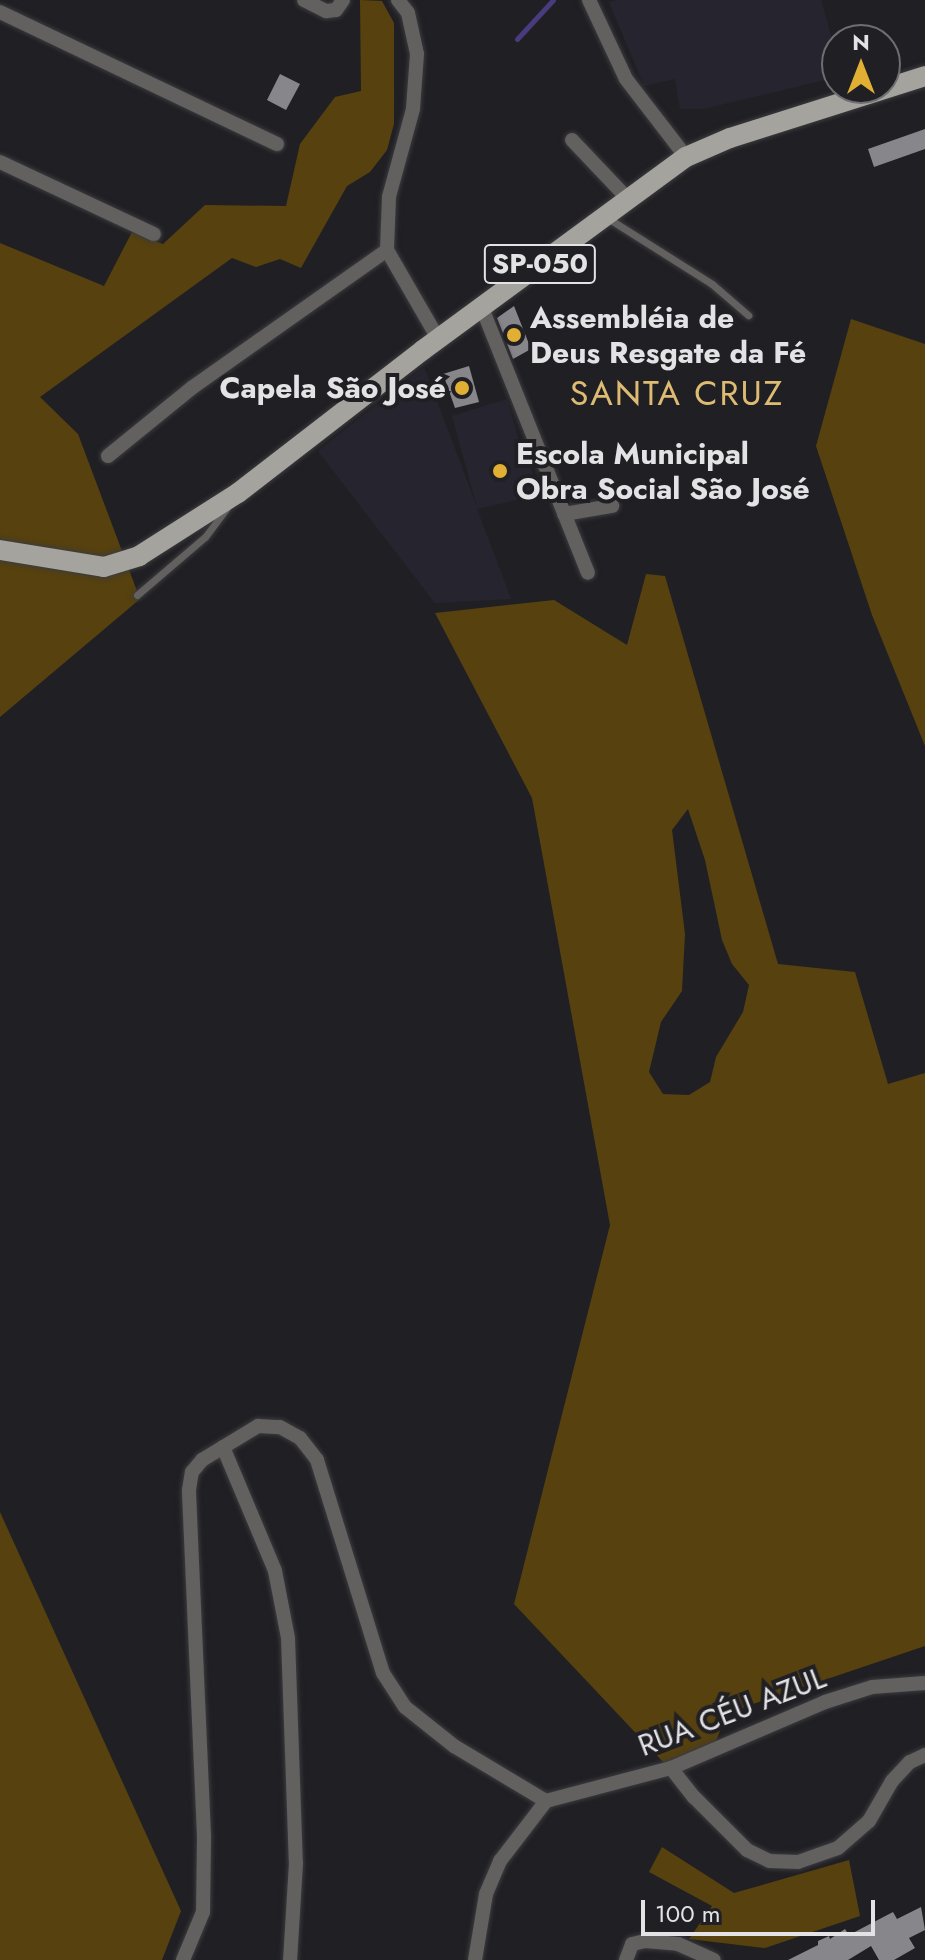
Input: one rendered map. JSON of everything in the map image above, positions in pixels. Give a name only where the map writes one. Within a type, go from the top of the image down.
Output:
[{"type":"main road","name":"SP-050","points":[[0,550],[104,567],[139,556],[238,493],[686,157],[730,138],[925,76]]},
{"type":"street","points":[[304,0],[326,11],[336,10],[343,0]]},
{"type":"street","points":[[398,0],[408,13],[417,54],[413,109],[389,197],[387,250],[439,340]]},
{"type":"street","points":[[589,0],[626,79],[686,157]]},
{"type":"street","points":[[0,12],[277,144]]},
{"type":"street","points":[[572,140],[628,199]]},
{"type":"street","points":[[0,162],[154,234]]},
{"type":"street","points":[[108,456],[193,387],[387,250]]},
{"type":"street","points":[[482,308],[588,573]]},
{"type":"street","points":[[564,514],[612,506]]},
{"type":"street","points":[[183,1960],[203,1912],[204,1836],[189,1490],[192,1472],[223,1447],[258,1426],[280,1427],[300,1438],[317,1460],[383,1673],[405,1707],[454,1746],[546,1801],[500,1861],[486,1894],[475,1960]]},
{"type":"street","points":[[223,1447],[275,1571],[288,1638],[296,1863],[290,1960]]},
{"type":"street","name":"RUA CÉU AZUL","points":[[546,1801],[671,1768],[825,1702],[872,1687],[925,1683]]},
{"type":"street","points":[[671,1768],[694,1797],[747,1850],[770,1861],[798,1862],[838,1848],[869,1821],[892,1781],[910,1762],[925,1755]]},
{"type":"street","points":[[626,1960],[632,1944],[645,1941],[678,1944],[714,1960]]},
{"type":"lane","points":[[605,216],[712,284],[748,315]]},
{"type":"lane","points":[[137,595],[205,537],[238,493]]},
{"type":"shaded area","points":[[360,0],[382,1],[394,23],[394,124],[387,150],[370,172],[347,186],[301,268],[280,259],[256,267],[232,258],[40,397],[78,434],[140,599],[0,717],[0,243],[104,286],[132,232],[163,244],[205,205],[286,206],[300,144],[335,97],[361,91]]},
{"type":"shaded area","points":[[821,0],[828,24],[821,24],[821,81],[703,109],[680,109],[675,79],[644,86],[609,2]]},
{"type":"shaded area","points":[[851,319],[925,344],[925,746],[872,615],[816,446]]},
{"type":"shaded area","points":[[424,367],[477,507],[452,416],[507,399],[521,447],[542,494],[477,509],[511,599],[435,603],[318,451]]},
{"type":"shaded area","points":[[646,574],[665,576],[778,964],[855,972],[888,1084],[925,1073],[925,1646],[750,1705],[726,1716],[716,1741],[664,1763],[514,1604],[610,1225],[532,798],[435,613],[554,600],[627,645]],"holes":[[[688,809],[705,860],[722,940],[732,964],[749,985],[743,1012],[716,1057],[710,1082],[689,1095],[663,1094],[649,1072],[661,1022],[682,991],[685,934],[672,830]]]},
{"type":"shaded area","points":[[0,1512],[181,1911],[162,1960],[0,1960]]},
{"type":"shaded area","points":[[662,1847],[734,1893],[849,1860],[860,1916],[765,1948],[689,1939],[712,1906],[649,1872]]},
{"type":"building","points":[[280,74],[300,84],[286,110],[267,100]]},
{"type":"building","points":[[925,129],[925,149],[874,167],[868,149]]},
{"type":"building","name":"Assembléia de Deus Resgate da Fé","points":[[514,306],[531,349],[513,359],[497,318]]},
{"type":"building","name":"Capela São José","points":[[469,366],[479,402],[455,408],[443,374]]},
{"type":"building","points":[[921,1907],[925,1930],[909,1938],[915,1948],[894,1960],[879,1960],[871,1946],[848,1960],[788,1960],[845,1929],[849,1935],[893,1912],[897,1919]]},
{"type":"waterway","points":[[517,39],[553,0]]},
{"type":"place","name":"Assembléia de Deus Resgate da Fé","points":[[514,335]]},
{"type":"place","name":"Capela São José","points":[[462,388]]},
{"type":"place","name":"Escola Municipal Obra Social São José","points":[[500,471]]},
{"type":"district","name":"SANTA CRUZ","points":[[677,394]]}]
